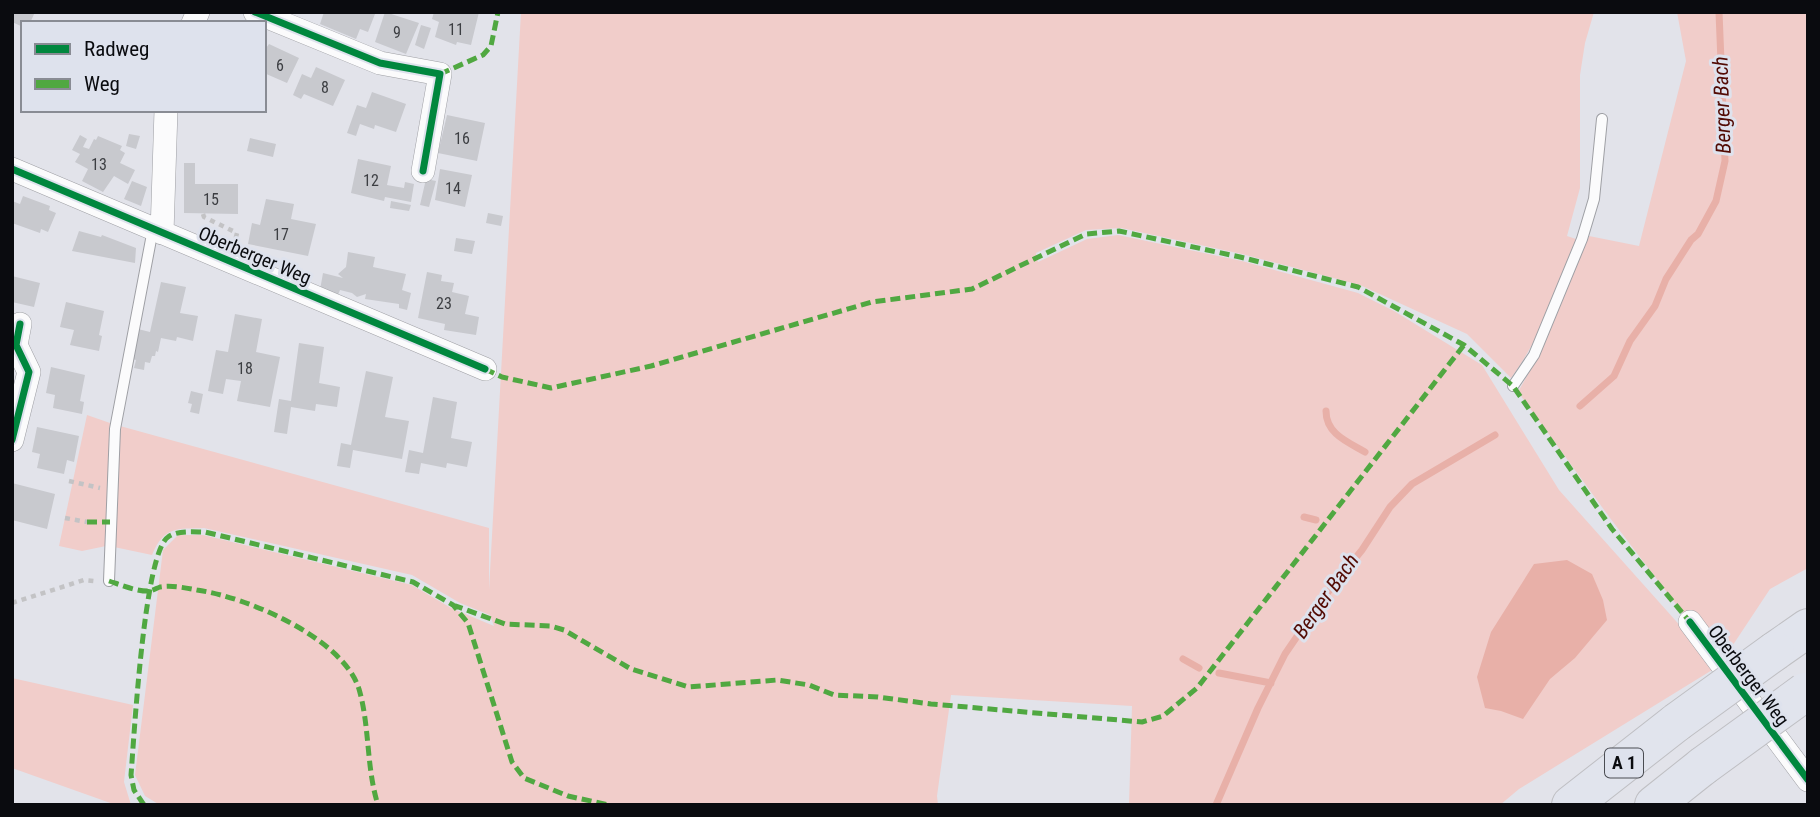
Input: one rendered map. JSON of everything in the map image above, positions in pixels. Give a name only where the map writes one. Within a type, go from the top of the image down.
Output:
[{"type":"highway","name":"A 1","points":[[1572,805],[1677,722],[1808,628]]},
{"type":"highway","name":"A 1","points":[[1654,805],[1806,691]]},
{"type":"street","points":[[255,12],[380,63],[440,74],[423,171]]},
{"type":"street","points":[[158,231],[166,112]]},
{"type":"street","name":"Oberberger Weg","points":[[12,169],[485,369]]},
{"type":"street","points":[[12,440],[29,372],[16,338]]},
{"type":"street","name":"Oberberger Weg","points":[[1690,622],[1808,780]]},
{"type":"lane","points":[[1513,386],[1534,355],[1582,239],[1594,199],[1602,119]]},
{"type":"lane","points":[[109,581],[115,429],[158,231]]},
{"type":"path","points":[[69,481],[111,491]]},
{"type":"path","points":[[65,518],[87,522]]},
{"type":"path","points":[[12,603],[84,580],[109,581]]},
{"type":"shaded area","points":[[521,12],[1594,12],[1580,75],[1580,188],[1567,236],[1576,239],[1540,328],[1511,378],[1467,334],[1360,285],[1242,254],[1121,228],[1086,230],[1036,253],[1038,262],[1087,239],[1118,235],[1242,261],[1358,293],[1394,311],[1482,365],[1559,490],[1717,667],[1519,789],[1500,805],[1129,805],[1132,706],[951,695],[938,805],[160,805],[145,796],[135,775],[163,550],[178,535],[203,535],[412,585],[451,608],[494,626],[490,615],[460,603],[412,575],[204,528],[172,531],[161,539],[152,555],[114,547],[120,426],[489,528],[489,590]]},
{"type":"shaded area","points":[[1677,12],[1808,12],[1808,568],[1770,589],[1721,663],[1518,392],[1542,349],[1589,236],[1639,246],[1686,61]]},
{"type":"shaded area","points":[[87,415],[110,423],[106,546],[82,551],[59,546]]},
{"type":"shaded area","points":[[1567,560],[1592,574],[1603,600],[1607,620],[1575,658],[1550,679],[1523,719],[1485,708],[1477,677],[1491,632],[1534,564]]},
{"type":"shaded area","points":[[12,678],[133,705],[124,782],[131,805],[116,805],[12,768]]},
{"type":"building","points":[[12,12],[35,12],[31,21],[21,21],[21,26],[12,22]]},
{"type":"building","points":[[324,12],[375,14],[368,32],[360,29],[356,39],[320,24]]},
{"type":"building","points":[[385,12],[419,23],[406,54],[375,42]]},
{"type":"building","points":[[434,12],[479,12],[471,45],[457,42],[456,45],[435,37],[439,22],[432,19]]},
{"type":"building","points":[[421,25],[431,28],[424,49],[415,45]]},
{"type":"building","points":[[269,44],[299,58],[287,83],[266,74],[266,48]]},
{"type":"building","points":[[316,67],[345,80],[333,106],[304,94],[301,99],[293,95],[302,74],[311,78]]},
{"type":"building","points":[[372,92],[406,104],[396,132],[375,125],[374,129],[360,124],[356,136],[347,133],[357,105],[366,108]]},
{"type":"building","points":[[447,115],[485,123],[477,161],[438,153]]},
{"type":"building","points":[[129,134],[140,136],[136,149],[126,146]]},
{"type":"building","points":[[80,135],[87,139],[83,147],[89,149],[98,136],[122,146],[120,150],[125,153],[120,163],[135,170],[128,184],[114,176],[103,192],[82,181],[88,169],[75,162],[80,154],[72,150]]},
{"type":"building","points":[[250,138],[276,144],[273,157],[247,151]]},
{"type":"building","points":[[358,159],[391,166],[387,185],[404,188],[405,182],[414,184],[411,202],[385,197],[384,201],[351,193]]},
{"type":"building","points":[[184,163],[195,163],[195,184],[238,184],[238,214],[184,213]]},
{"type":"building","points":[[440,169],[472,175],[465,207],[435,200]]},
{"type":"building","points":[[426,179],[436,181],[429,207],[420,205]]},
{"type":"building","points":[[132,181],[147,187],[141,206],[124,199]]},
{"type":"building","points":[[23,196],[50,206],[49,210],[56,213],[48,232],[41,229],[40,233],[12,223],[12,201],[20,204]]},
{"type":"building","points":[[266,199],[294,204],[291,219],[316,224],[308,256],[248,244],[252,223],[260,225]]},
{"type":"building","points":[[391,201],[411,205],[409,211],[390,208]]},
{"type":"building","points":[[488,213],[503,216],[501,226],[486,223]]},
{"type":"building","points":[[79,231],[101,237],[102,235],[136,248],[135,263],[72,251]]},
{"type":"building","points":[[456,238],[475,241],[472,254],[454,251]]},
{"type":"building","points":[[348,252],[375,257],[373,267],[406,274],[402,290],[411,293],[407,310],[399,308],[399,304],[365,299],[366,294],[357,297],[340,290],[338,295],[320,290],[323,273],[343,278],[338,274],[346,267]]},
{"type":"building","points":[[427,272],[442,275],[441,281],[454,283],[452,292],[469,296],[465,314],[479,317],[476,335],[444,330],[445,324],[418,318]]},
{"type":"building","points":[[12,276],[40,283],[34,307],[12,302]]},
{"type":"building","points":[[161,282],[186,287],[180,313],[198,316],[193,341],[177,337],[176,341],[161,338],[158,352],[152,356],[150,363],[145,362],[144,370],[134,368],[136,360],[132,359],[138,329],[150,332]]},
{"type":"building","points":[[66,302],[104,311],[99,351],[70,345],[74,330],[60,327]]},
{"type":"building","points":[[235,314],[262,319],[256,352],[280,357],[270,407],[237,401],[241,381],[226,379],[223,394],[208,391],[216,350],[228,352]]},
{"type":"building","points":[[299,343],[324,347],[319,383],[340,387],[337,407],[316,404],[315,411],[291,407],[287,434],[274,432],[279,399],[291,401]]},
{"type":"building","points":[[51,367],[85,375],[80,401],[84,402],[82,414],[53,408],[55,395],[46,393]]},
{"type":"building","points":[[366,371],[393,377],[385,417],[409,421],[402,459],[353,450],[350,468],[337,466],[341,443],[351,445]]},
{"type":"building","points":[[191,391],[203,394],[199,414],[190,412],[192,404],[188,403]]},
{"type":"building","points":[[433,397],[457,402],[451,438],[472,442],[467,467],[447,463],[446,468],[421,463],[419,474],[405,472],[409,450],[423,453]]},
{"type":"building","points":[[37,427],[79,436],[74,462],[67,460],[64,474],[37,468],[40,454],[32,452]]},
{"type":"building","points":[[12,483],[55,494],[47,529],[12,520]]},
{"type":"waterway","name":"Berger Bach","points":[[1580,406],[1614,376],[1630,341],[1655,306],[1666,279],[1691,240],[1698,234],[1716,201],[1725,161],[1719,12]]},
{"type":"waterway","points":[[1326,411],[1334,431],[1345,441],[1365,452]]},
{"type":"waterway","name":"Berger Bach","points":[[1216,805],[1258,708],[1285,654],[1324,597],[1362,550],[1390,507],[1412,484],[1495,435]]},
{"type":"waterway","points":[[1304,517],[1316,520]]},
{"type":"waterway","points":[[1183,659],[1199,668]]},
{"type":"waterway","points":[[1219,673],[1271,683]]},
{"type":"marked path","points":[[440,74],[483,55],[491,46],[498,12]]},
{"type":"marked path","points":[[485,369],[502,377],[551,388],[651,366],[872,302],[972,289],[1086,234],[1119,231],[1240,257],[1358,287],[1464,345],[1513,386],[1612,529],[1690,622]]},
{"type":"marked path","points":[[453,605],[505,624],[551,626],[564,630],[631,669],[689,687],[777,680],[809,685],[834,695],[1142,722],[1163,716],[1197,688],[1464,345]]},
{"type":"marked path","points":[[87,522],[110,522]]},
{"type":"marked path","points":[[144,805],[134,790],[131,775],[147,610],[160,550],[168,537],[176,533],[191,532],[205,532],[413,582],[453,605],[468,623],[512,762],[524,778],[568,796],[609,805]]},
{"type":"marked path","points":[[109,581],[145,591],[165,586],[218,594],[241,601],[291,623],[334,653],[349,670],[359,689],[378,805]]},
{"type":"cycle path","points":[[255,12],[380,63],[440,74],[423,171]]},
{"type":"cycle path","points":[[12,169],[485,369]]},
{"type":"cycle path","points":[[12,440],[29,372],[16,345],[20,324]]},
{"type":"cycle path","points":[[1690,622],[1808,780]]}]
